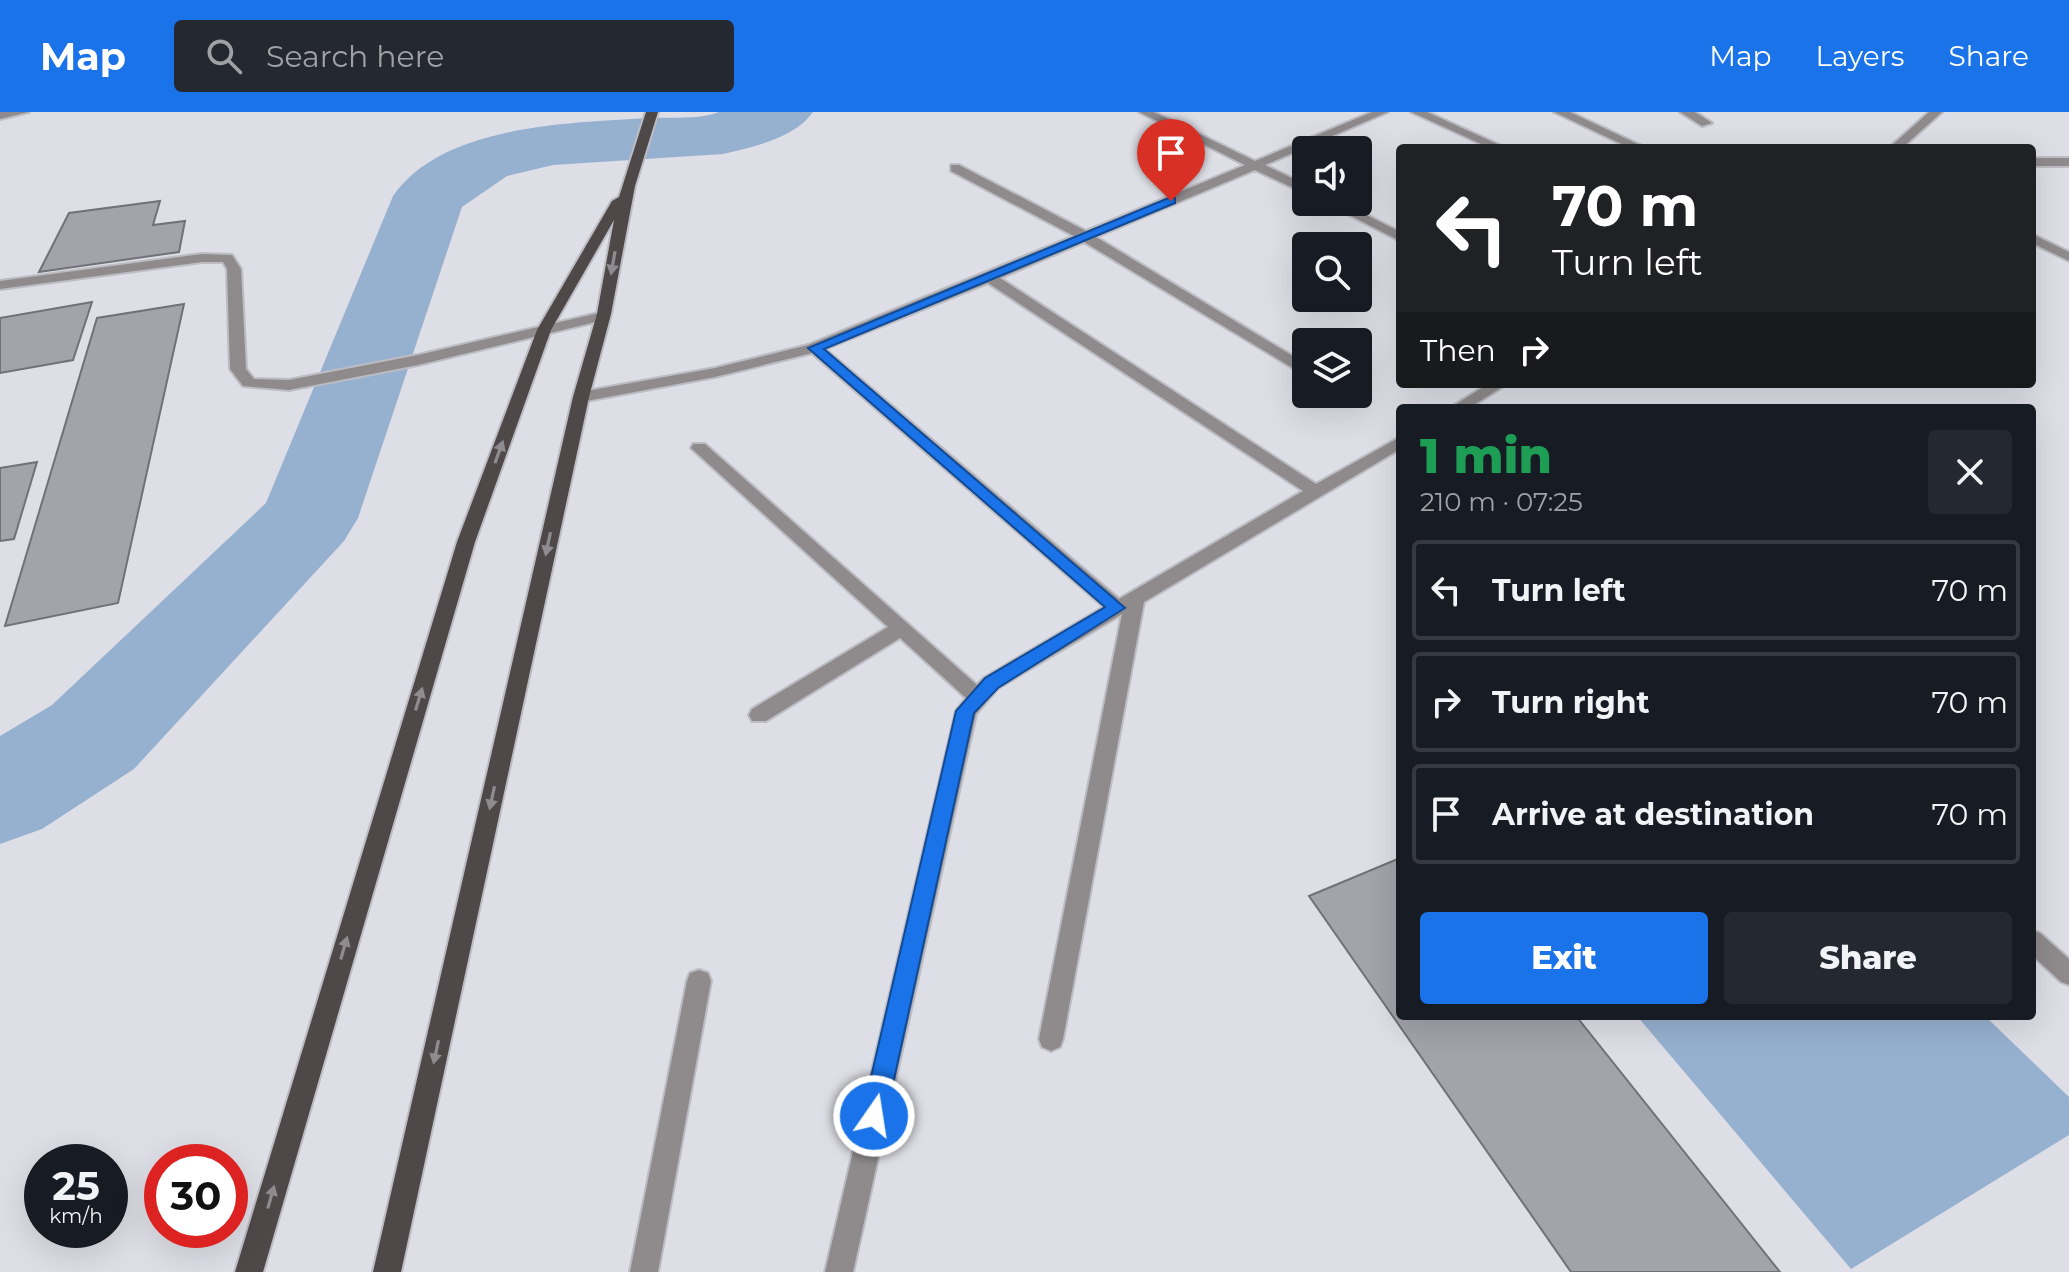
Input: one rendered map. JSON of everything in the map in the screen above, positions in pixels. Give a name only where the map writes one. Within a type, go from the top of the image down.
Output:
[{"type":"main road","points":[[387,1272],[581,397],[603,316],[627,187],[636,149],[652,112]]},
{"type":"main road","points":[[249,1272],[466,542],[544,330],[627,187]]},
{"type":"street","points":[[0,115],[23,112]]},
{"type":"street","points":[[1145,112],[1292,183]]},
{"type":"street","points":[[581,397],[732,370],[815,348],[1382,112]]},
{"type":"street","points":[[1417,112],[1491,144]]},
{"type":"street","points":[[1560,112],[1631,144]]},
{"type":"street","points":[[1686,112],[1706,123]]},
{"type":"street","points":[[1900,144],[1936,112]]},
{"type":"street","points":[[2036,162],[2069,162]]},
{"type":"street","points":[[955,168],[1086,237],[1292,362]]},
{"type":"street","points":[[1359,216],[1396,235]]},
{"type":"street","points":[[2036,240],[2069,257]]},
{"type":"street","points":[[0,285],[202,258],[227,258],[234,269],[238,369],[249,383],[289,385],[418,360],[603,316]]},
{"type":"street","points":[[989,277],[1316,492]]},
{"type":"street","points":[[815,348],[1126,603]]},
{"type":"street","points":[[1465,404],[1492,388]]},
{"type":"street","points":[[839,1272],[966,711],[991,683],[1396,444]]},
{"type":"street","points":[[699,448],[978,697]]},
{"type":"street","points":[[1051,1039],[1126,603]]},
{"type":"street","points":[[759,715],[901,628]]},
{"type":"street","points":[[2036,944],[2069,974]]},
{"type":"street","points":[[644,1272],[699,981]]},
{"type":"water","points":[[1640,1020],[1989,1020],[2069,1097],[2069,1135],[1851,1269]]},
{"type":"building","points":[[160,201],[153,225],[185,221],[179,252],[39,272],[69,213]]},
{"type":"building","points":[[92,302],[73,360],[0,373],[0,318]]},
{"type":"building","points":[[184,304],[118,603],[5,626],[97,318]]},
{"type":"building","points":[[37,462],[14,539],[0,541],[0,468]]},
{"type":"building","points":[[1396,860],[1396,1020],[1579,1020],[1780,1272],[1571,1272],[1309,896]]},
{"type":"waterway","points":[[0,795],[93,737],[309,518],[429,196],[482,161],[553,144],[723,134],[780,112]]},
{"type":"route","points":[[874,1116],[966,711],[991,683],[1117,608],[815,348],[1171,201]]}]
